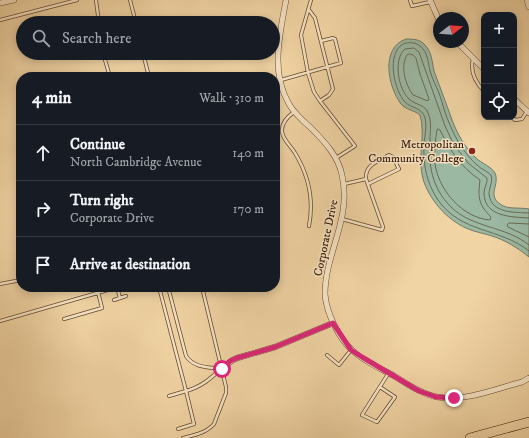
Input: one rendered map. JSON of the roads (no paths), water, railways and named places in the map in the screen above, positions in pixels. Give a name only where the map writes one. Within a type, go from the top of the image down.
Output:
[{"type":"highway","points":[[470,438],[529,422]]},
{"type":"street","points":[[0,4],[14,0]]},
{"type":"street","name":"Corporate Drive","points":[[280,34],[286,0]]},
{"type":"street","points":[[527,0],[529,7]]},
{"type":"street","points":[[430,1],[435,12]]},
{"type":"street","points":[[463,48],[481,66]]},
{"type":"street","name":"Corporate Drive","points":[[278,60],[279,72]]},
{"type":"street","name":"Corporate Drive","points":[[280,80],[284,95],[295,112],[328,146],[340,167],[344,184],[344,208],[326,276],[325,295],[328,310],[333,323],[351,350],[419,391],[436,397],[454,398],[480,393],[522,382],[529,378]]},
{"type":"street","points":[[517,102],[528,112]]},
{"type":"street","points":[[222,369],[230,361],[237,358],[275,347],[333,323]]},
{"type":"lane","points":[[0,20],[77,0]]},
{"type":"lane","points":[[96,0],[98,16]]},
{"type":"lane","points":[[130,0],[134,16]]},
{"type":"lane","points":[[311,0],[302,35],[308,73],[314,92],[355,146],[336,158]]},
{"type":"lane","points":[[410,0],[412,6],[430,1]]},
{"type":"lane","points":[[308,10],[315,18],[333,89],[329,95],[320,101]]},
{"type":"lane","points":[[280,80],[341,63],[335,39],[333,38],[321,41]]},
{"type":"lane","points":[[473,58],[472,65],[474,77],[481,88]]},
{"type":"lane","points":[[105,60],[109,72]]},
{"type":"lane","points":[[145,60],[148,72]]},
{"type":"lane","points":[[295,112],[284,121],[282,132],[284,138],[300,162],[308,178],[312,202],[309,226]]},
{"type":"lane","points":[[517,120],[522,120],[528,112]]},
{"type":"lane","points":[[342,219],[382,230],[383,227],[366,179],[366,172],[369,166],[389,156],[393,157],[399,169],[368,184]]},
{"type":"lane","points":[[344,184],[366,179]]},
{"type":"lane","points":[[0,284],[16,281]]},
{"type":"lane","points":[[0,321],[98,292],[102,308],[64,319]]},
{"type":"lane","points":[[119,292],[120,298]]},
{"type":"lane","points":[[160,292],[194,424],[178,429]]},
{"type":"lane","points":[[169,292],[186,356],[191,363],[200,366],[222,369]]},
{"type":"lane","points":[[183,438],[201,434],[211,428],[226,394],[222,369],[203,292]]},
{"type":"lane","points":[[114,300],[126,296]]},
{"type":"lane","points":[[326,356],[339,365],[351,350]]},
{"type":"lane","points":[[169,396],[199,388],[222,369]]},
{"type":"lane","points":[[380,387],[395,397],[377,422],[362,415],[380,387],[389,373]]},
{"type":"water","points":[[406,39],[419,40],[429,51],[434,71],[459,135],[472,154],[495,173],[496,182],[494,197],[496,201],[503,206],[510,208],[529,209],[529,257],[516,247],[502,240],[472,231],[459,224],[439,208],[429,194],[421,171],[422,123],[420,115],[405,108],[401,104],[396,97],[390,78],[389,68],[392,51],[398,44]]},
{"type":"place","name":"Metropolitan Community College","points":[[472,151]]}]
